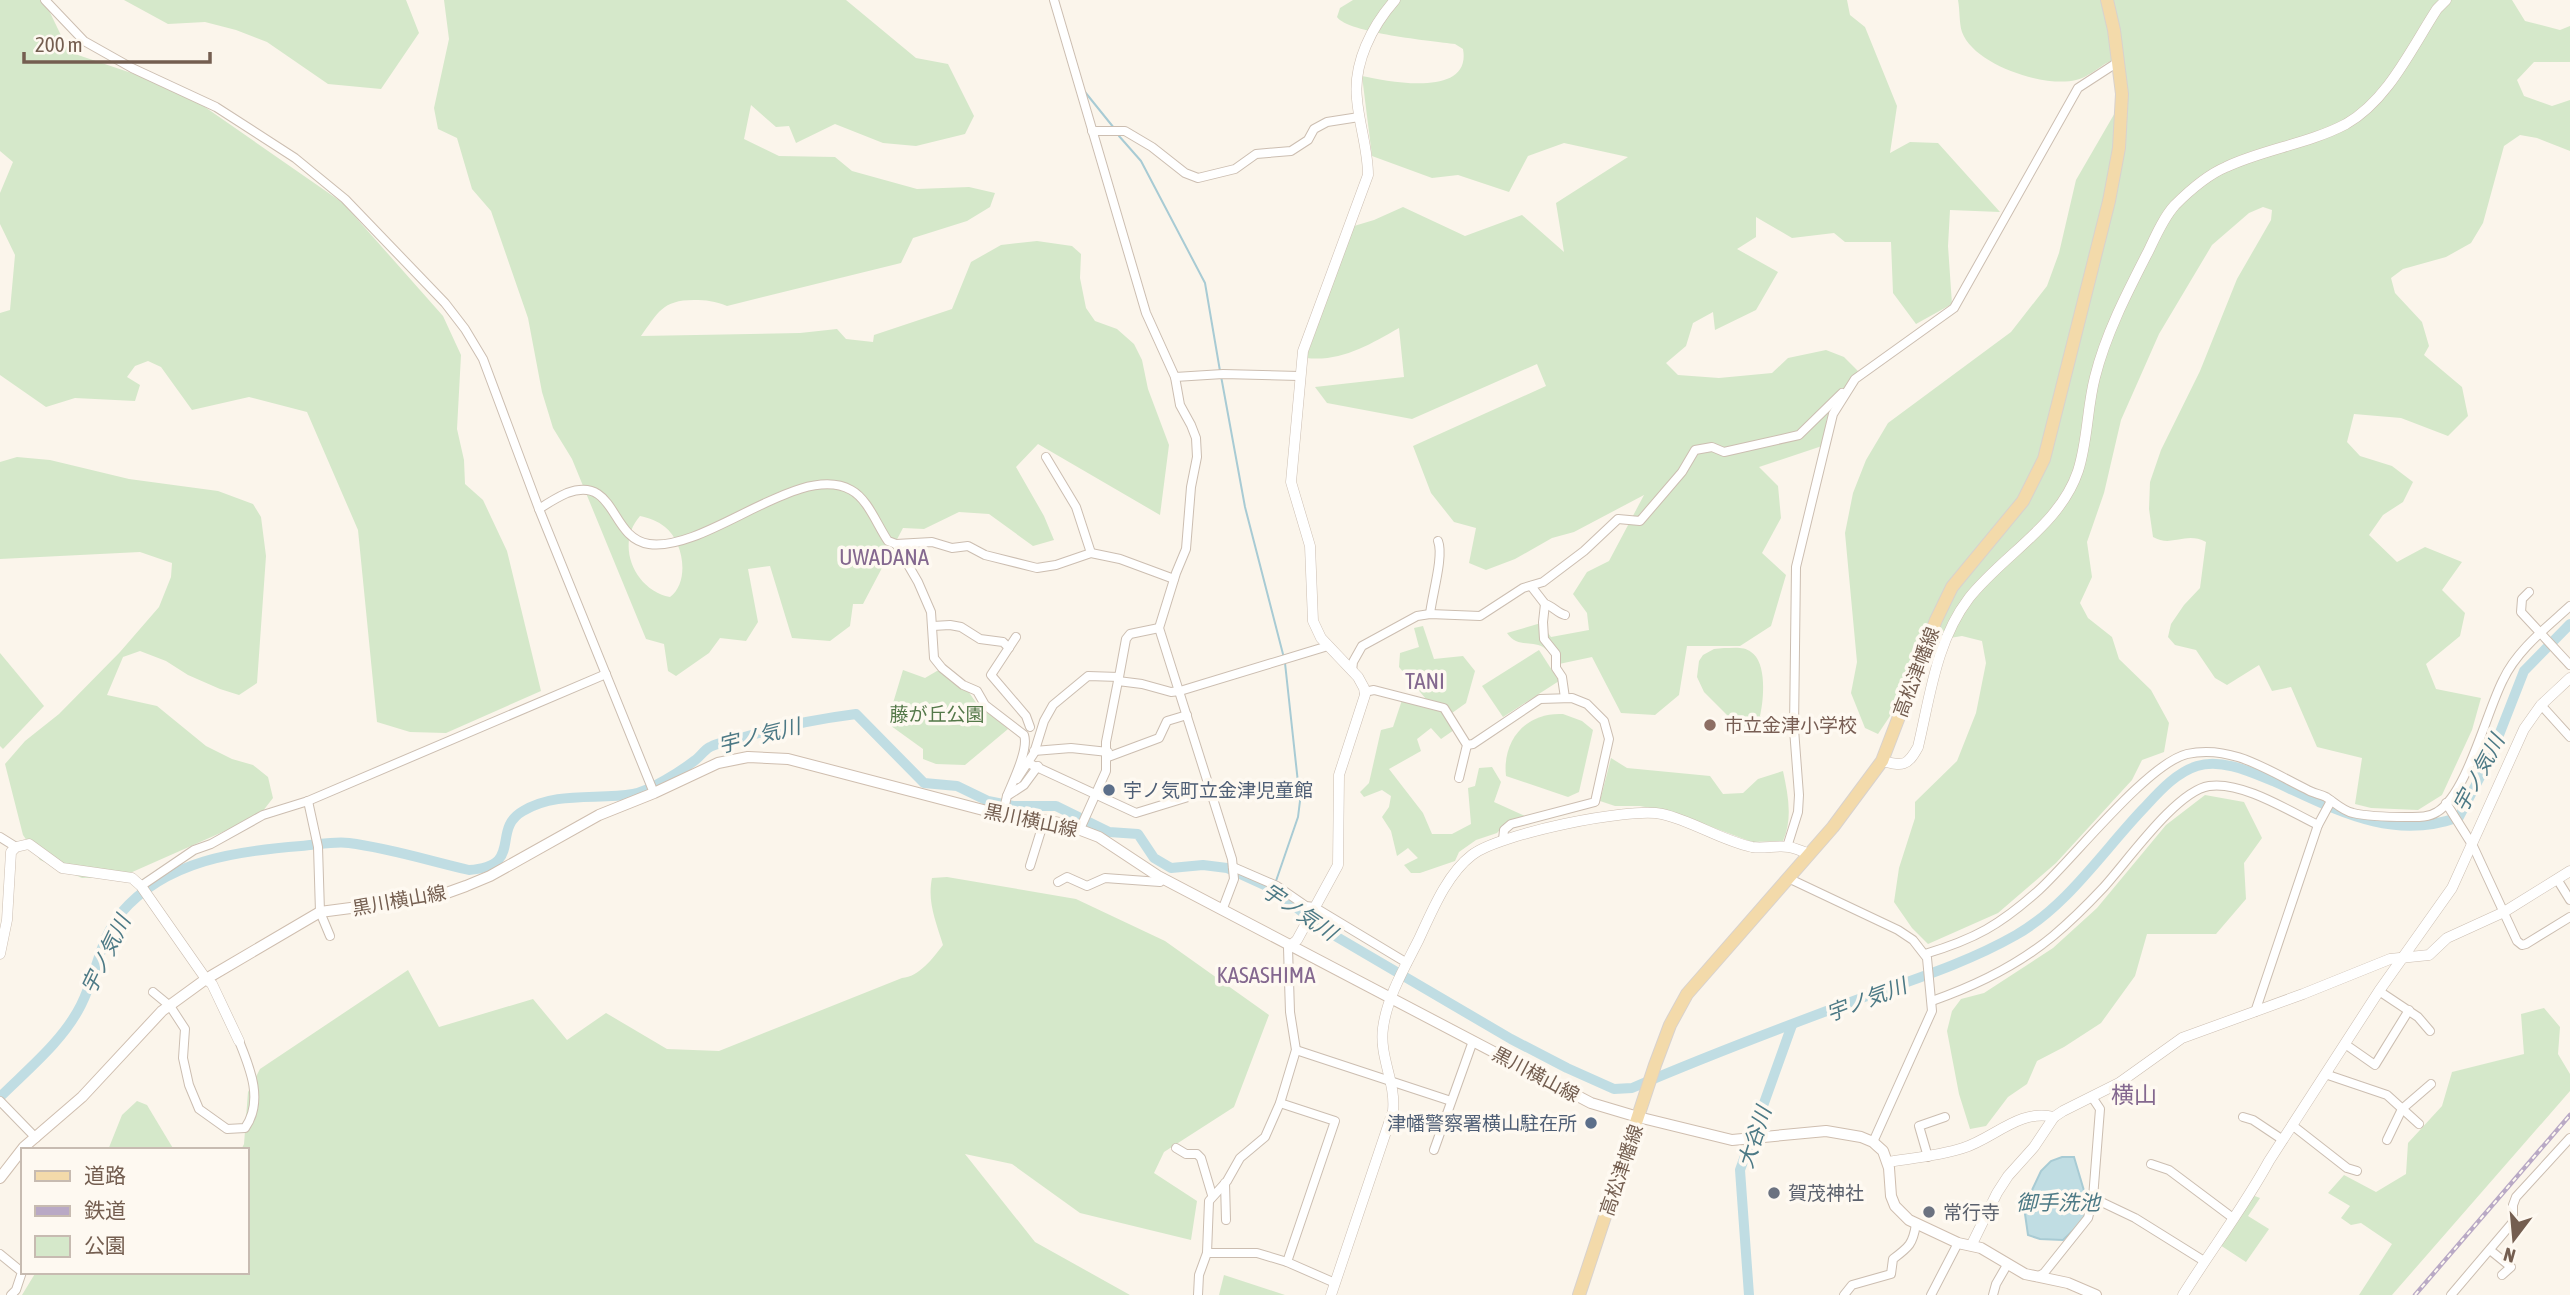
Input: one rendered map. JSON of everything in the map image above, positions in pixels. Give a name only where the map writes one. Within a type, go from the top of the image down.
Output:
[{"type":"main road","name":"高松津幡線","points":[[1579,1295],[1655,1065],[1670,1025],[1687,994],[1833,827],[1882,761],[1936,620],[1952,587],[2023,500],[2044,459],[2109,201],[2119,148],[2122,94],[2108,0]]},
{"type":"main road","name":"黒川横山線","points":[[28,1148],[82,1097],[170,1006],[206,979],[320,912],[412,900],[440,895],[466,886],[490,876],[599,815],[718,763],[748,757],[788,759],[1006,802],[1044,821],[1082,823],[1163,878],[1591,1103],[1719,1138],[1760,1138],[1826,1130],[1874,1142]]},
{"type":"main road","points":[[1874,1142],[1888,1162],[1891,1196],[1901,1214],[1916,1224],[1958,1243],[1972,1244],[2025,1274],[2068,1283],[2096,1295]]},
{"type":"main road","name":"黒川横山線","points":[[0,1178],[19,1159]]},
{"type":"street","points":[[45,0],[84,41],[132,68],[216,107],[295,158],[345,199],[445,303],[465,329],[483,359],[539,509],[653,791]]},
{"type":"street","points":[[1054,0],[1146,313],[1175,377],[1180,405],[1196,438],[1197,457],[1191,487],[1186,549],[1159,628],[1233,868],[1234,879],[1223,908]]},
{"type":"street","points":[[1198,1295],[1199,1275],[1207,1253],[1209,1201],[1225,1183],[1240,1158],[1265,1137],[1280,1103],[1296,1050],[1290,1012],[1288,948],[1297,940],[1338,865],[1339,775],[1363,703],[1361,681],[1317,633],[1313,621],[1310,547],[1291,482],[1303,352],[1368,175],[1368,156],[1356,97],[1357,80],[1367,41],[1378,19],[1395,0]]},
{"type":"street","points":[[1882,761],[1898,765],[1906,764],[1912,758],[1918,747],[1940,657],[1957,618],[1985,580],[2045,523],[2068,493],[2078,471],[2095,378],[2106,341],[2151,245],[2173,207],[2193,188],[2224,167],[2331,131],[2358,115],[2388,86],[2445,0]]},
{"type":"street","points":[[1352,671],[1353,662],[1362,646],[1411,619],[1430,614],[1480,615],[1498,603],[1542,582],[1584,551],[1618,519],[1640,521],[1682,472],[1695,450],[1712,447],[1724,452],[1799,435],[1855,379],[1954,309],[2078,88],[2118,62]]},
{"type":"street","points":[[1092,131],[1125,131],[1152,147],[1185,173],[1198,178],[1235,169],[1256,154],[1291,151],[1327,122],[1359,117]]},
{"type":"street","points":[[1175,377],[1221,374],[1299,376]]},
{"type":"street","points":[[1787,847],[1798,812],[1799,795],[1794,729],[1796,566],[1833,414],[1849,386]]},
{"type":"street","points":[[1046,457],[1076,507],[1091,553]]},
{"type":"street","points":[[539,509],[568,493],[588,491],[603,496],[629,536],[649,544],[666,543],[703,532],[780,496],[821,485],[833,485],[850,489],[862,499],[888,541],[896,544],[932,542],[952,548],[968,546],[985,555],[1037,568],[1056,565],[1091,553],[1120,559],[1174,579]]},
{"type":"street","points":[[1430,614],[1433,585],[1441,555],[1438,541]]},
{"type":"street","points":[[896,544],[918,582],[931,612],[934,658],[964,685],[977,691],[985,705],[1024,735],[1026,740],[1006,802]]},
{"type":"street","points":[[1531,586],[1545,604],[1558,614],[1565,615]]},
{"type":"street","points":[[2529,592],[2522,599],[2521,612],[2570,665]]},
{"type":"street","points":[[1545,604],[1544,639],[1556,654],[1556,668],[1562,677],[1564,698]]},
{"type":"street","points":[[1926,956],[1976,937],[2017,909],[2041,889],[2150,776],[2176,758],[2203,752],[2241,758],[2351,813],[2423,817],[2437,812],[2455,794],[2502,681],[2516,658],[2570,606]]},
{"type":"street","points":[[933,626],[961,627],[980,639],[1003,642],[1009,648]]},
{"type":"street","points":[[1006,802],[1034,751],[1053,705],[1088,676],[1119,677],[1126,639],[1130,634],[1159,628]]},
{"type":"street","points":[[1016,637],[991,675],[1026,716],[1030,727]]},
{"type":"street","points":[[1082,823],[1106,771],[1106,742],[1118,681],[1171,692],[1180,691],[1328,646]]},
{"type":"street","points":[[141,886],[194,850],[211,844],[262,815],[308,801],[606,674]]},
{"type":"street","points":[[2183,1295],[2379,991],[2452,888],[2524,729],[2541,705],[2570,678]]},
{"type":"street","points":[[1364,692],[1374,691],[1444,708],[1467,745],[1459,778]]},
{"type":"street","points":[[1467,745],[1474,744],[1540,699],[1564,698],[1587,704],[1599,714],[1607,727],[1609,739],[1597,800],[1588,805],[1511,824],[1504,830],[1503,839]]},
{"type":"street","points":[[2541,705],[2570,737]]},
{"type":"street","points":[[1034,751],[1071,748],[1108,754],[1159,738],[1167,721],[1187,715]]},
{"type":"street","points":[[1024,735],[1030,727]]},
{"type":"street","points":[[1030,727],[1041,729]]},
{"type":"street","points":[[1028,763],[1136,813],[1211,790]]},
{"type":"street","points":[[1006,802],[1024,785],[1038,766]]},
{"type":"street","points":[[1931,998],[1993,975],[2050,938],[2103,888],[2174,808],[2201,788],[2225,786],[2254,794],[2318,825]]},
{"type":"street","points":[[308,801],[318,844],[320,912],[330,936]]},
{"type":"street","points":[[2255,1012],[2318,825],[2331,801]]},
{"type":"street","points":[[2446,803],[2473,846],[2517,941],[2522,945],[2570,918]]},
{"type":"street","points":[[1331,1295],[1389,1126],[1394,1098],[1384,1053],[1383,1028],[1392,998],[1409,959],[1460,866],[1485,846],[1503,839],[1605,817],[1645,812],[1679,819],[1751,847],[1787,847],[1809,853]]},
{"type":"street","points":[[1030,866],[1044,821]]},
{"type":"street","points":[[0,837],[16,846],[29,844],[62,868],[132,878],[141,886],[212,984],[239,1041],[251,1072],[255,1097],[253,1116],[245,1128],[227,1129],[199,1109],[189,1086],[183,1058],[186,1029],[170,1006],[153,992]]},
{"type":"street","points":[[0,954],[7,920],[11,852],[16,846]]},
{"type":"street","points":[[1233,868],[1275,885],[1306,905],[1310,914],[1409,959]]},
{"type":"street","points":[[1972,1244],[2008,1176],[2034,1147],[2054,1118],[2119,1083],[2182,1038],[2390,959],[2429,956],[2447,938],[2504,912],[2570,871]]},
{"type":"street","points":[[1058,882],[1067,877],[1087,886],[1105,878],[1160,882],[1163,878]]},
{"type":"street","points":[[1788,878],[1898,930],[1913,940],[1926,956],[1932,1011],[1874,1142]]},
{"type":"street","points":[[2557,879],[2570,900]]},
{"type":"street","points":[[2379,991],[2418,1017],[2430,1031]]},
{"type":"street","points":[[2345,1044],[2375,1065],[2409,1010]]},
{"type":"street","points":[[1434,1150],[1473,1041]]},
{"type":"street","points":[[1296,1050],[1451,1101]]},
{"type":"street","points":[[2330,1068],[2328,1075],[2387,1095],[2419,1125]]},
{"type":"street","points":[[2388,1140],[2402,1109],[2431,1084]]},
{"type":"street","points":[[2037,1277],[2044,1273],[2088,1218],[2093,1198],[2100,1109],[2092,1097]]},
{"type":"street","points":[[1,1102],[36,1138]]},
{"type":"street","points":[[1280,1103],[1335,1121],[1287,1262]]},
{"type":"street","points":[[1888,1162],[1928,1157],[1979,1142],[2002,1127],[2034,1116],[2054,1118]]},
{"type":"street","points":[[1928,1157],[1919,1126],[1945,1117]]},
{"type":"street","points":[[2243,1117],[2253,1119],[2283,1140]]},
{"type":"street","points":[[2292,1125],[2347,1168],[2357,1171]]},
{"type":"street","points":[[2451,1295],[2513,1222],[2516,1197],[2570,1138]]},
{"type":"street","points":[[1176,1148],[1186,1154],[1198,1154],[1212,1195]]},
{"type":"street","points":[[2151,1164],[2169,1170],[2233,1218]]},
{"type":"street","points":[[1225,1183],[1226,1220]]},
{"type":"street","points":[[2093,1198],[2136,1219],[2204,1261]]},
{"type":"street","points":[[1844,1295],[1852,1284],[1891,1274],[1893,1259],[1909,1248],[1916,1224]]},
{"type":"street","points":[[1931,1295],[1958,1243]]},
{"type":"street","points":[[2490,1250],[2511,1267],[2502,1275]]},
{"type":"street","points":[[1207,1253],[1258,1253],[1287,1262],[1335,1283]]},
{"type":"street","points":[[0,1254],[21,1271]]},
{"type":"street","points":[[1993,1295],[2007,1265]]},
{"type":"street","points":[[11,1295],[16,1290],[21,1274]]},
{"type":"green space","points":[[0,0],[44,0],[69,52],[179,89],[343,203],[443,316],[461,355],[457,429],[464,460],[465,484],[483,500],[507,551],[541,691],[446,733],[410,732],[377,722],[358,530],[307,412],[249,397],[192,410],[161,367],[148,361],[135,366],[127,377],[140,385],[135,401],[75,398],[46,407],[0,375],[0,313],[10,310],[15,255],[0,224],[0,193],[13,162],[0,151]]},
{"type":"green space","points":[[124,0],[406,0],[419,33],[381,89],[328,84],[267,42],[205,22],[168,24]]},
{"type":"green space","points":[[444,0],[846,0],[916,58],[948,64],[974,116],[965,134],[916,146],[883,143],[835,124],[796,143],[789,126],[776,127],[751,105],[744,139],[779,156],[835,157],[852,171],[917,189],[969,187],[995,193],[990,207],[967,221],[913,238],[901,263],[727,306],[703,300],[675,302],[662,309],[641,336],[800,333],[837,329],[846,339],[873,342],[874,335],[952,309],[971,262],[1001,245],[1037,241],[1072,246],[1081,254],[1080,278],[1086,308],[1095,321],[1117,329],[1134,344],[1142,360],[1148,389],[1169,445],[1160,515],[1038,444],[1016,467],[1044,516],[1054,540],[1033,546],[989,514],[959,512],[924,529],[903,528],[863,604],[853,604],[850,626],[830,641],[792,638],[770,566],[748,569],[758,622],[746,641],[720,638],[709,653],[676,676],[668,671],[664,644],[646,639],[572,459],[553,428],[542,392],[528,318],[491,211],[472,189],[457,138],[438,129],[434,108],[449,39]],"holes":[[[640,516],[665,527],[677,542],[682,572],[680,582],[670,597],[657,593],[647,585],[632,564],[629,539]]]},
{"type":"green space","points":[[1353,0],[1847,0],[1850,15],[1865,27],[1897,106],[1890,153],[1910,142],[1938,143],[2000,212],[1950,210],[1948,246],[1952,304],[1916,324],[1893,293],[1891,242],[1845,242],[1834,233],[1792,238],[1756,217],[1756,237],[1737,249],[1778,272],[1756,310],[1715,330],[1713,312],[1693,323],[1686,346],[1666,363],[1678,375],[1719,378],[1772,373],[1788,358],[1826,350],[1844,357],[1858,371],[1827,418],[1822,446],[1759,467],[1778,486],[1781,518],[1762,553],[1786,575],[1771,626],[1740,646],[1687,646],[1679,695],[1655,715],[1621,713],[1592,657],[1559,664],[1543,647],[1515,641],[1507,633],[1541,623],[1551,637],[1589,630],[1587,613],[1573,594],[1587,572],[1609,561],[1644,495],[1574,532],[1552,538],[1515,559],[1486,570],[1469,563],[1476,528],[1454,522],[1431,493],[1413,446],[1546,386],[1537,364],[1412,419],[1327,403],[1315,387],[1404,377],[1399,328],[1343,355],[1306,358],[1354,226],[1403,207],[1465,236],[1522,215],[1564,252],[1556,203],[1628,157],[1564,143],[1528,156],[1509,192],[1458,175],[1432,178],[1372,156],[1362,76],[1409,83],[1442,81],[1455,75],[1462,64],[1463,49],[1455,44],[1373,32],[1344,23],[1337,17],[1340,8]]},
{"type":"green space","points":[[1958,0],[2512,0],[2525,21],[2560,30],[2570,26],[2570,62],[2534,62],[2517,80],[2524,96],[2552,106],[2570,100],[2570,151],[2537,138],[2520,135],[2504,146],[2483,223],[2471,243],[2446,257],[2403,269],[2391,278],[2395,293],[2422,322],[2429,346],[2424,355],[2462,387],[2468,416],[2448,436],[2401,418],[2354,414],[2347,442],[2360,456],[2392,466],[2413,482],[2403,502],[2383,515],[2369,535],[2397,562],[2425,547],[2462,562],[2442,590],[2465,613],[2460,636],[2426,664],[2436,689],[2481,698],[2472,730],[2442,795],[2418,810],[2371,808],[2355,804],[2362,758],[2317,747],[2291,687],[2272,691],[2259,665],[2227,685],[2215,678],[2196,650],[2175,645],[2168,637],[2171,624],[2200,588],[2206,542],[2192,538],[2166,541],[2153,537],[2149,509],[2150,482],[2161,450],[2200,371],[2237,279],[2271,220],[2272,210],[2263,207],[2249,213],[2212,245],[2159,334],[2121,420],[2104,493],[2087,542],[2092,577],[2080,603],[2088,618],[2112,637],[2119,659],[2151,690],[2169,723],[2164,752],[2142,760],[2132,780],[2056,863],[1998,913],[1928,944],[1912,928],[1894,902],[1899,868],[1915,818],[1915,802],[1957,761],[1976,713],[1986,663],[1982,641],[1962,636],[1937,640],[1906,680],[1890,716],[1878,734],[1865,728],[1851,693],[1857,662],[1845,533],[1853,493],[1866,460],[1888,423],[2011,332],[2047,286],[2059,253],[2076,180],[2127,92],[2124,59],[2110,62],[2083,78],[2063,82],[2029,77],[1995,64],[1969,44],[1962,32]]},
{"type":"green space","points":[[17,457],[50,460],[129,479],[218,491],[253,504],[261,517],[266,556],[257,683],[239,695],[188,675],[166,661],[140,651],[123,657],[107,695],[157,706],[206,746],[232,759],[253,765],[268,777],[273,798],[259,816],[121,877],[82,878],[40,860],[23,835],[5,764],[25,741],[59,714],[120,652],[159,607],[171,577],[172,563],[140,552],[0,559],[0,462]]},
{"type":"green space","points":[[1423,626],[1434,659],[1463,656],[1475,671],[1466,703],[1452,713],[1449,724],[1454,730],[1441,739],[1431,728],[1417,739],[1421,751],[1389,769],[1423,813],[1432,834],[1452,834],[1471,824],[1468,788],[1475,786],[1479,768],[1492,767],[1501,782],[1494,802],[1525,816],[1508,821],[1497,833],[1476,840],[1459,852],[1455,861],[1420,873],[1411,873],[1404,865],[1418,858],[1408,848],[1397,856],[1391,831],[1382,817],[1389,807],[1391,796],[1382,790],[1364,797],[1360,792],[1369,783],[1381,730],[1393,727],[1402,700],[1422,706],[1426,699],[1399,667],[1400,653],[1419,647],[1414,628]]},
{"type":"green space","points":[[1714,649],[1748,650],[1756,657],[1762,672],[1763,691],[1760,716],[1763,719],[1742,727],[1734,726],[1704,692],[1697,677],[1699,661],[1703,655]]},
{"type":"green space","points":[[1539,650],[1559,681],[1503,717],[1482,686]]},
{"type":"green space","points":[[0,653],[44,706],[3,749],[0,746]]},
{"type":"green space","name":"藤が丘公園","points":[[942,668],[968,691],[977,704],[1008,729],[965,765],[936,764],[923,759],[923,749],[887,723],[903,670],[925,678]]},
{"type":"green space","points":[[1563,714],[1582,721],[1593,730],[1579,792],[1568,797],[1506,776],[1508,751],[1519,731],[1538,718]]},
{"type":"green space","points":[[1611,758],[1627,768],[1710,776],[1723,794],[1743,793],[1758,779],[1783,771],[1789,815],[1783,841],[1752,842],[1674,813],[1640,806],[1615,806],[1600,801]]},
{"type":"green space","points":[[2205,795],[2244,802],[2262,838],[2244,863],[2246,899],[2216,934],[2147,934],[2135,976],[2101,1023],[2037,1061],[2027,1084],[2008,1097],[1986,1126],[1970,1129],[1959,1094],[1947,1031],[1952,1011],[1961,999],[1984,993],[2053,948],[2097,908],[2166,825]]},
{"type":"green space","points":[[947,877],[1076,899],[1165,941],[1269,1015],[1234,1107],[1164,1152],[1154,1173],[1197,1201],[1191,1240],[1080,1213],[1012,1164],[965,1154],[1035,1242],[1130,1295],[22,1295],[35,1274],[248,1274],[248,1148],[242,1148],[248,1092],[260,1069],[408,970],[439,1027],[533,999],[567,1040],[606,1013],[667,1049],[719,1051],[920,971],[943,945],[933,912],[932,878]]},
{"type":"green space","points":[[2544,1008],[2560,1027],[2558,1054],[2570,1074],[2570,1091],[2392,1295],[2359,1295],[2392,1244],[2361,1223],[2351,1225],[2341,1218],[2350,1206],[2328,1193],[2344,1175],[2376,1192],[2406,1174],[2408,1143],[2442,1106],[2452,1072],[2524,1054],[2521,1014]]},
{"type":"green space","points":[[137,1101],[147,1105],[173,1148],[109,1148],[122,1115]]},
{"type":"green space","points":[[2252,1195],[2260,1198],[2248,1216],[2269,1229],[2246,1262],[2220,1245]]},
{"type":"green space","points":[[1224,1275],[1285,1295],[1219,1295]]},
{"type":"water","name":"御手洗池","points":[[2074,1157],[2085,1194],[2090,1201],[2082,1222],[2063,1240],[2040,1239],[2028,1235],[2024,1207],[2041,1171],[2051,1161]]},
{"type":"waterway","points":[[1085,92],[1114,128]]},
{"type":"waterway","points":[[1119,136],[1141,161],[1205,283],[1220,371]]},
{"type":"waterway","points":[[1221,376],[1245,507],[1284,658]]},
{"type":"waterway","name":"宇ノ気川","points":[[0,1097],[44,1054],[74,1018],[86,994],[103,945],[121,913],[139,895],[181,870],[228,855],[337,842],[379,848],[469,870],[486,867],[502,855],[514,819],[536,805],[563,798],[633,794],[673,775],[717,744],[769,730],[856,714],[924,783],[957,786],[988,801],[1013,806],[1056,806],[1109,832],[1138,834],[1154,858],[1171,868],[1203,865],[1227,868],[1273,889],[1325,930],[1511,1039],[1614,1089],[1632,1088],[1774,1031],[1959,963],[2016,935],[2052,909],[2167,784],[2181,773],[2197,766],[2216,764],[2236,767],[2341,811],[2387,824],[2434,824],[2459,817],[2490,758],[2524,671],[2570,624]]},
{"type":"waterway","points":[[1276,881],[1298,817],[1300,801],[1285,663]]},
{"type":"waterway","name":"大谷川","points":[[1749,1295],[1740,1170],[1792,1025]]},
{"type":"railway","points":[[2415,1295],[2570,1115]]},
{"type":"place","name":"市立金津小学校","points":[[1710,725]]},
{"type":"place","name":"宇ノ気町立金津児童館","points":[[1109,790]]},
{"type":"place","name":"津幡警察署横山駐在所","points":[[1591,1123]]},
{"type":"place","name":"賀茂神社","points":[[1774,1193]]},
{"type":"place","name":"常行寺","points":[[1929,1212]]},
{"type":"district","name":"UWADANA","points":[[884,557]]},
{"type":"district","name":"TANI","points":[[1425,681]]},
{"type":"district","name":"KASASHIMA","points":[[1266,975]]},
{"type":"district","name":"横山","points":[[2134,1095]]}]
